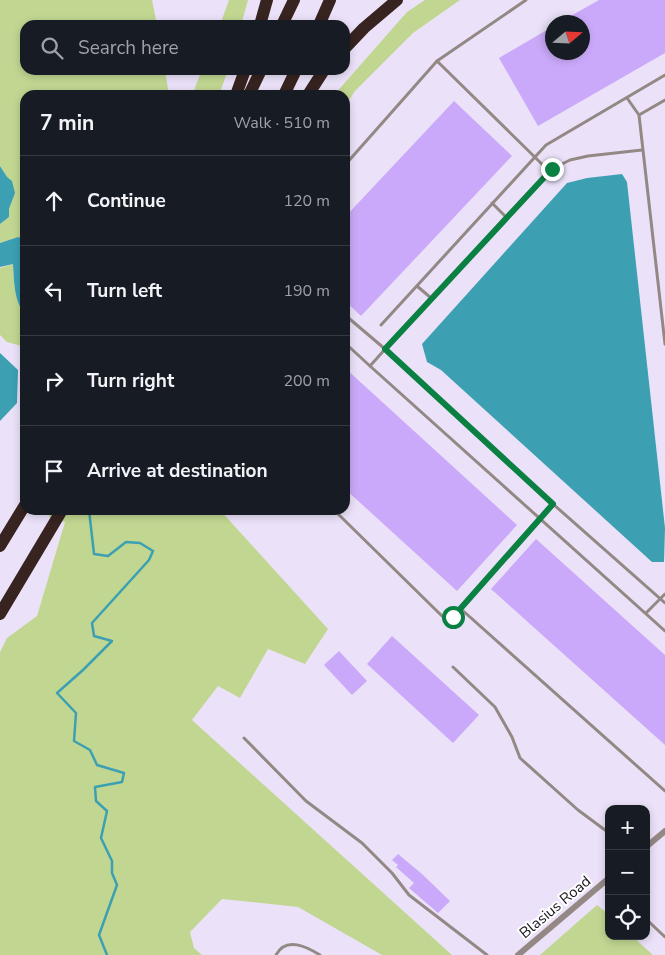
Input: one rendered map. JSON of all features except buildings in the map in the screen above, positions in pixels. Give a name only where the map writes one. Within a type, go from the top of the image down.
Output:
[{"type":"highway","points":[[261,20],[267,0]]},
{"type":"highway","points":[[284,20],[294,0]]},
{"type":"highway","points":[[321,20],[330,0]]},
{"type":"highway","points":[[350,43],[364,28],[398,0]]},
{"type":"highway","points":[[238,90],[243,75]]},
{"type":"highway","points":[[251,90],[259,75]]},
{"type":"highway","points":[[286,90],[294,75]]},
{"type":"highway","points":[[311,90],[321,75]]},
{"type":"highway","points":[[0,546],[20,513]]},
{"type":"highway","points":[[0,614],[59,515]]},
{"type":"street","points":[[650,844],[665,831]]},
{"type":"street","name":"Blasius Road","points":[[518,955],[605,882]]},
{"type":"lane","points":[[350,159],[437,61],[526,0]]},
{"type":"lane","points":[[437,61],[550,172]]},
{"type":"lane","points":[[381,325],[546,145],[665,75]]},
{"type":"lane","points":[[627,98],[639,115],[665,344]]},
{"type":"lane","points":[[639,115],[665,100]]},
{"type":"lane","points":[[370,366],[431,298],[550,172],[570,160],[642,150]]},
{"type":"lane","points":[[492,204],[507,218]]},
{"type":"lane","points":[[417,286],[431,298]]},
{"type":"lane","points":[[350,319],[385,349],[553,504],[665,602]]},
{"type":"lane","points":[[350,348],[665,631]]},
{"type":"lane","points":[[339,515],[442,616],[453,617],[553,504]]},
{"type":"lane","points":[[646,613],[665,594]]},
{"type":"lane","points":[[461,608],[665,791]]},
{"type":"lane","points":[[453,667],[495,707],[512,737],[520,758],[578,810],[605,830]]},
{"type":"lane","points":[[244,738],[306,801],[362,843],[392,873],[408,895],[487,955]]},
{"type":"lane","points":[[650,923],[665,937]]},
{"type":"lane","points":[[276,955],[279,950],[296,944],[304,946],[320,955]]},
{"type":"green space","points":[[0,0],[152,0],[156,20],[20,20],[20,75],[166,75],[168,90],[20,90],[20,238],[0,243],[0,224],[9,217],[9,209],[15,193],[0,166]]},
{"type":"green space","points":[[229,0],[248,0],[242,20],[222,20]]},
{"type":"green space","points":[[425,0],[460,0],[413,33],[355,91],[350,98],[350,90],[338,90],[407,12]]},
{"type":"green space","points":[[200,75],[226,75],[221,90],[194,90]]},
{"type":"green space","points":[[13,264],[14,284],[20,306],[20,346],[7,342],[0,335],[0,268]]},
{"type":"green space","points":[[49,515],[225,515],[328,629],[305,664],[268,649],[240,698],[218,686],[192,720],[452,955],[382,955],[298,907],[222,899],[190,932],[194,948],[202,955],[0,955],[0,652],[7,638],[37,616],[65,522],[50,518]]},
{"type":"green space","points":[[597,905],[605,912],[605,940],[636,940],[653,955],[540,955]]},
{"type":"water","points":[[0,166],[12,181],[15,193],[9,209],[9,217],[0,224]]},
{"type":"water","points":[[622,174],[627,182],[665,528],[664,562],[652,562],[441,370],[427,362],[422,344],[567,183],[587,178]]},
{"type":"water","points":[[20,238],[20,306],[14,284],[13,264],[0,267],[0,243]]},
{"type":"water","points":[[0,353],[18,370],[17,403],[0,421]]},
{"type":"waterway","points":[[90,515],[94,554],[108,556],[126,542],[140,543],[153,551],[149,560],[92,623],[94,636],[112,641],[57,693],[76,713],[74,741],[90,750],[97,765],[124,773],[122,782],[95,787],[96,801],[107,811],[101,838],[112,861],[112,873],[117,885],[99,935],[107,955]]},
{"type":"route","points":[[453,617],[553,504],[385,349],[552,169]]}]
